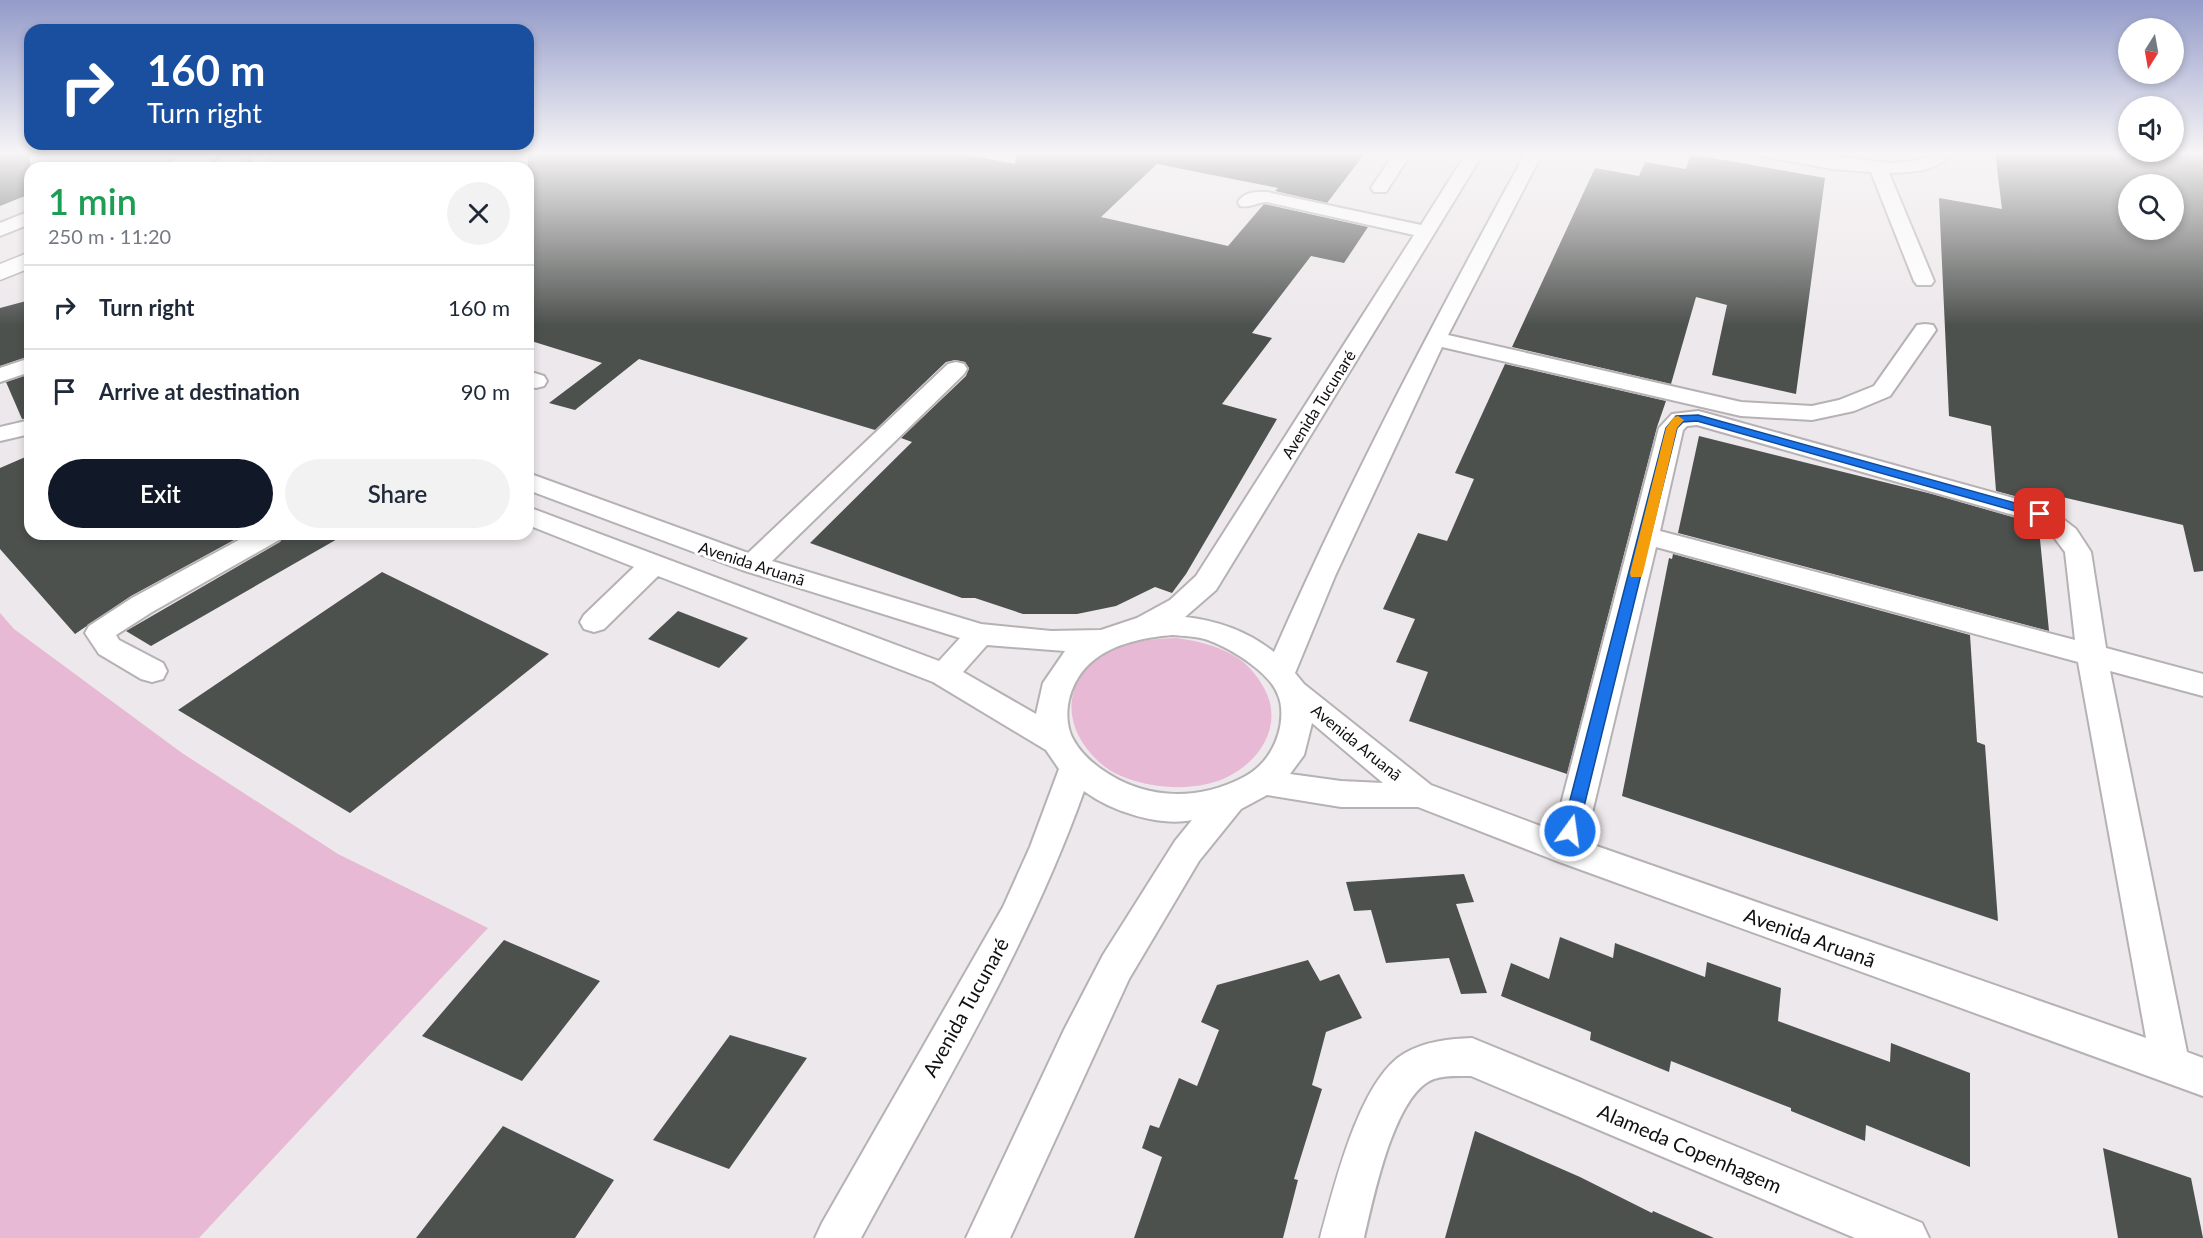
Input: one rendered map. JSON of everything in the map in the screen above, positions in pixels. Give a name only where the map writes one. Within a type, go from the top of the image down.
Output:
[{"type":"main road","points":[[0,251],[24,241]]},
{"type":"main road","points":[[0,273],[24,262]]},
{"type":"street","points":[[1325,210],[1426,232]]},
{"type":"street","name":"Avenida Tucunaré","points":[[1136,628],[1178,610],[1193,599],[1206,583],[1440,210]]},
{"type":"street","points":[[1286,683],[1321,576],[1436,339],[1504,210]]},
{"type":"street","points":[[1895,210],[1924,281]]},
{"type":"street","points":[[0,230],[24,220]]},
{"type":"street","points":[[1436,339],[1741,409],[1812,413],[1846,406],[1882,391],[1925,330]]},
{"type":"street","points":[[0,375],[24,367]]},
{"type":"street","points":[[752,564],[956,369]]},
{"type":"street","points":[[1566,850],[1646,536],[1671,428],[1680,418],[1698,418],[2040,514],[2056,524],[2071,538],[2078,552],[2092,656],[2170,1065]]},
{"type":"street","points":[[0,434],[24,428]]},
{"type":"street","name":"Avenida Aruanã","points":[[534,484],[752,564],[980,634],[1051,641],[1103,640]]},
{"type":"street","name":"Avenida Aruanã","points":[[534,517],[653,565],[944,674],[1057,741]]},
{"type":"street","points":[[1646,536],[2203,685]]},
{"type":"street","points":[[152,671],[109,647],[99,633],[142,605],[259,540]]},
{"type":"street","points":[[594,622],[653,565]]},
{"type":"street","points":[[1172,625],[1210,630],[1245,645],[1273,666],[1286,683],[1297,724],[1288,755],[1264,782],[1229,800],[1186,808],[1144,805],[1106,790],[1076,768],[1057,741],[1051,711],[1058,683],[1076,658],[1103,640],[1136,628],[1172,625]]},
{"type":"street","points":[[944,674],[980,634]]},
{"type":"street","name":"Avenida Aruanã","points":[[1286,683],[1419,794],[1566,850],[2203,1077]]},
{"type":"street","name":"Avenida Tucunaré","points":[[837,1238],[1016,915],[1047,847],[1076,768]]},
{"type":"street","name":"Avenida Aruanã","points":[[1264,782],[1346,796],[1419,794]]},
{"type":"street","points":[[988,1238],[1078,1043],[1116,967],[1187,851],[1229,800]]},
{"type":"street","name":"Alameda Copenhagem","points":[[1342,1238],[1358,1179],[1385,1105],[1397,1085],[1417,1067],[1425,1064],[1442,1058],[1472,1057],[1907,1238]]},
{"type":"shaded area","points":[[0,613],[14,629],[182,753],[338,854],[488,928],[199,1238],[0,1238]]},
{"type":"shaded area","points":[[1177,638],[1213,646],[1242,661],[1255,674],[1264,688],[1270,704],[1271,720],[1268,735],[1261,749],[1237,771],[1207,784],[1166,787],[1124,777],[1099,762],[1085,747],[1076,731],[1072,714],[1072,698],[1077,683],[1087,669],[1101,657],[1133,642]]},
{"type":"building","points":[[534,210],[1109,210],[1101,217],[1228,246],[1259,210],[1290,210],[1368,227],[1344,263],[1311,256],[1252,333],[1272,338],[1222,404],[1277,419],[1186,574],[1172,593],[1155,587],[1116,606],[1077,614],[1023,614],[975,598],[962,598],[810,543],[912,442],[901,438],[966,376],[969,368],[965,362],[955,360],[946,362],[875,430],[639,359],[575,410],[549,403],[602,363],[534,342]]},
{"type":"building","points":[[1576,210],[1821,210],[1796,394],[1712,375],[1727,305],[1696,297],[1671,384],[1512,347]]},
{"type":"building","points":[[1940,210],[2118,210],[2118,240],[2184,240],[2184,210],[2203,210],[2203,571],[2194,572],[2183,525],[2036,491],[2037,502],[1996,491],[1991,426],[1949,416]]},
{"type":"building","points":[[24,302],[24,358],[0,366],[0,308]]},
{"type":"building","points":[[1505,364],[1666,401],[1657,427],[1567,774],[1409,721],[1428,672],[1396,662],[1415,619],[1383,609],[1418,533],[1447,541],[1474,479],[1455,473]]},
{"type":"building","points":[[24,376],[24,419],[22,419],[6,382]]},
{"type":"building","points":[[1699,436],[1932,494],[2030,522],[2039,529],[2049,631],[1678,533]]},
{"type":"building","points":[[24,458],[24,540],[234,540],[131,596],[75,634],[0,549],[0,468]]},
{"type":"building","points":[[281,540],[336,540],[151,646],[126,631]]},
{"type":"building","points":[[1673,554],[1970,635],[1977,742],[1985,745],[1998,921],[1622,796],[1669,558],[1672,559]]},
{"type":"building","points":[[382,572],[549,654],[350,813],[178,710]]},
{"type":"building","points":[[678,611],[748,638],[719,668],[648,639]]},
{"type":"building","points":[[1464,874],[1474,902],[1456,904],[1487,993],[1461,994],[1449,958],[1386,963],[1371,910],[1354,911],[1346,882]]},
{"type":"building","points":[[1560,937],[1613,958],[1615,943],[1705,977],[1707,962],[1781,988],[1778,1021],[1890,1062],[1891,1043],[1970,1073],[1970,1167],[1866,1125],[1865,1141],[1791,1111],[1791,1108],[1671,1061],[1669,1072],[1590,1040],[1591,1032],[1501,996],[1511,963],[1549,979]]},
{"type":"building","points":[[504,940],[600,981],[522,1081],[422,1036]]},
{"type":"building","points":[[1308,960],[1320,981],[1339,974],[1362,1018],[1326,1032],[1312,1085],[1322,1089],[1294,1179],[1298,1180],[1283,1238],[1134,1238],[1162,1157],[1142,1148],[1150,1125],[1159,1128],[1179,1078],[1197,1086],[1219,1030],[1201,1022],[1217,985]]},
{"type":"building","points":[[730,1035],[807,1058],[729,1169],[653,1140]]},
{"type":"building","points":[[503,1126],[614,1180],[575,1238],[416,1238]]},
{"type":"building","points":[[1475,1131],[1580,1177],[1652,1213],[1653,1211],[1714,1238],[1445,1238]]},
{"type":"building","points":[[2103,1148],[2191,1178],[2203,1238],[2118,1238]]},
{"type":"slow traffic","points":[[1636,573],[1671,428],[1678,420]]},
{"type":"route","points":[[1570,831],[1646,536],[1671,428],[1680,418],[1698,418],[2040,514]]}]
